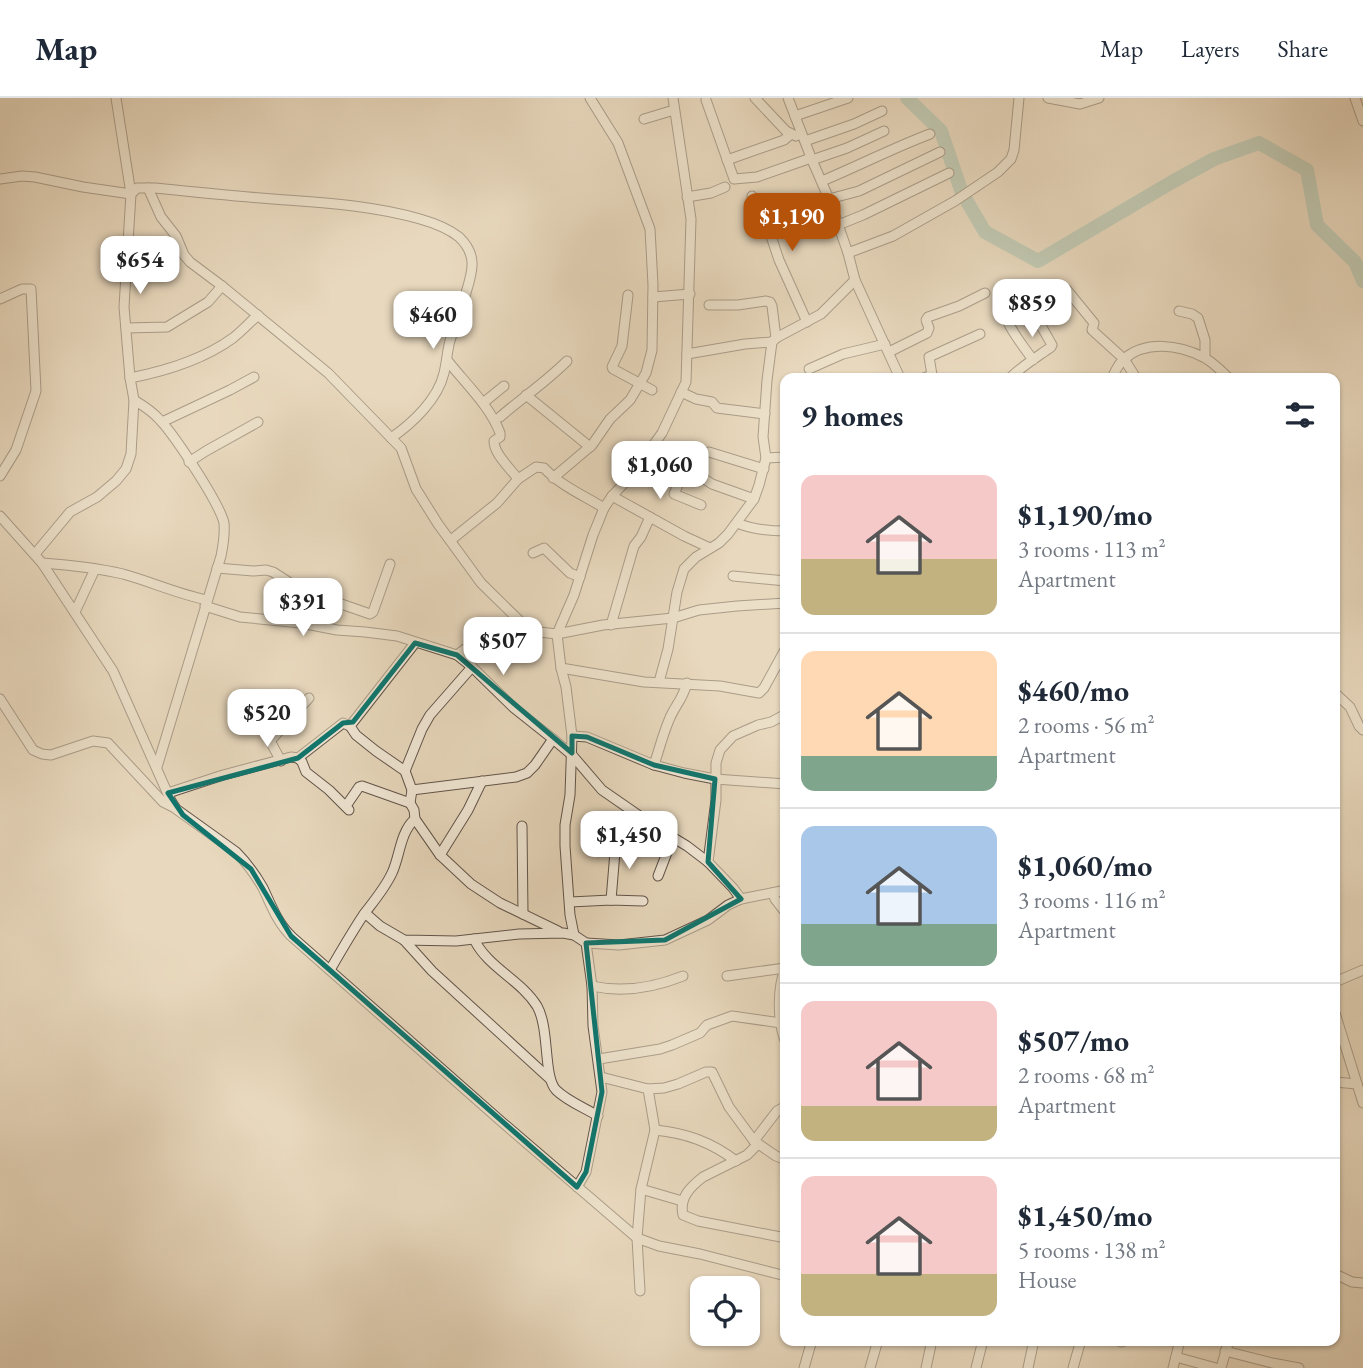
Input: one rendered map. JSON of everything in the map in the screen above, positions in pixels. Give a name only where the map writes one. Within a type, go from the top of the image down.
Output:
[{"type":"street","points":[[35,554],[70,512],[106,491],[126,469],[131,454],[134,400],[124,307],[131,194],[116,98]]},
{"type":"street","points":[[552,478],[590,447],[610,419],[630,400],[646,373],[652,350],[650,229],[618,143],[590,98]]},
{"type":"street","points":[[574,935],[565,825],[570,795],[572,736],[556,634],[580,577],[604,508],[662,433],[686,382],[691,219],[673,98]]},
{"type":"street","points":[[755,98],[786,131],[804,140],[854,124],[882,111]]},
{"type":"street","points":[[788,98],[811,159],[830,199],[855,279],[898,373]]},
{"type":"street","points":[[795,116],[849,98]]},
{"type":"street","points":[[848,253],[893,236],[955,201],[998,172],[1011,159],[1014,150],[1019,98]]},
{"type":"street","points":[[1048,98],[1080,104],[1099,98]]},
{"type":"street","points":[[1355,98],[1363,121]]},
{"type":"street","points":[[706,100],[733,177],[737,180],[757,177],[847,148],[884,131]]},
{"type":"street","points":[[644,119],[674,110]]},
{"type":"street","points":[[727,160],[784,140],[791,134]]},
{"type":"street","points":[[822,181],[930,134]]},
{"type":"street","points":[[830,199],[859,191],[940,152]]},
{"type":"street","points":[[838,225],[949,173]]},
{"type":"street","points":[[0,179],[35,177],[131,194]]},
{"type":"street","points":[[687,197],[711,193],[725,187]]},
{"type":"street","points":[[131,194],[137,188],[148,188],[348,204],[407,215],[445,228],[459,237],[468,248],[473,269],[460,321],[451,336],[442,381],[437,392],[414,419],[391,438]]},
{"type":"street","points":[[148,188],[161,217],[176,236],[184,255],[328,373],[401,448],[416,489],[427,509],[481,583],[530,631]]},
{"type":"street","points":[[752,196],[807,322]]},
{"type":"street","points":[[687,354],[774,340],[821,314],[855,279]]},
{"type":"street","points":[[126,328],[167,327],[208,302],[222,286]]},
{"type":"street","points":[[0,299],[22,289],[30,289],[36,391],[16,450],[0,475]]},
{"type":"street","points":[[1067,290],[1094,323],[1092,330],[1124,359],[1133,373]]},
{"type":"street","points":[[1016,373],[1051,347],[1052,343],[1022,292],[1009,299],[1005,312],[1010,327],[1033,360]]},
{"type":"street","points":[[809,369],[843,354],[887,348],[927,333],[928,317],[985,293]]},
{"type":"street","points":[[653,297],[690,294]]},
{"type":"street","points":[[628,295],[622,346],[612,367],[652,390]]},
{"type":"street","points":[[660,682],[684,569],[696,556],[729,534],[754,499],[766,458],[763,437],[768,369],[774,340],[772,306],[766,301],[709,305]]},
{"type":"street","points":[[1179,311],[1199,318],[1205,340],[1205,358]]},
{"type":"street","points":[[131,378],[159,373],[213,350],[234,337],[258,315]]},
{"type":"street","points":[[932,373],[929,357],[980,334]]},
{"type":"street","points":[[1115,373],[1124,359],[1151,346],[1171,347],[1205,358],[1220,373]]},
{"type":"street","points":[[447,360],[483,403],[500,433],[494,441],[498,454],[518,479]]},
{"type":"street","points":[[500,417],[549,379],[567,361]]},
{"type":"street","points":[[162,422],[254,377]]},
{"type":"street","points":[[483,403],[504,386]]},
{"type":"street","points":[[681,392],[696,400],[712,402],[717,408],[765,414]]},
{"type":"street","points":[[526,395],[590,447]]},
{"type":"street","points":[[134,400],[149,409],[162,422],[208,491],[224,522],[221,556],[157,768]]},
{"type":"street","points":[[189,462],[258,422]]},
{"type":"street","points":[[649,452],[697,474],[712,484],[754,499]]},
{"type":"street","points":[[709,452],[764,470]]},
{"type":"street","points":[[766,458],[780,457]]},
{"type":"street","points":[[451,540],[498,503],[518,479],[539,467],[544,468],[552,478],[566,487],[604,508]]},
{"type":"street","points":[[685,468],[674,494],[701,505]]},
{"type":"street","points":[[612,496],[710,548]]},
{"type":"street","points":[[0,516],[43,563],[113,671],[176,809]]},
{"type":"street","points":[[611,625],[634,545],[641,537],[650,517]]},
{"type":"street","points":[[737,523],[766,531],[780,531]]},
{"type":"street","points":[[533,553],[544,548],[570,573],[580,577]]},
{"type":"street","points":[[43,563],[124,575],[240,617],[397,636],[457,655],[514,708],[572,755],[602,790],[708,862],[741,899]]},
{"type":"street","points":[[365,632],[390,564]]},
{"type":"street","points":[[217,568],[266,570],[301,590],[370,614]]},
{"type":"street","points":[[75,612],[95,569]]},
{"type":"street","points":[[733,576],[780,580]]},
{"type":"street","points":[[457,655],[476,644],[507,639],[530,631],[556,634],[673,618],[698,610],[780,603]]},
{"type":"street","points":[[351,726],[415,643]]},
{"type":"street","points":[[561,668],[644,682],[720,686],[759,693],[780,659]]},
{"type":"street","points":[[405,771],[430,715],[471,667]]},
{"type":"street","points":[[654,765],[668,723],[683,698],[687,683]]},
{"type":"street","points":[[270,741],[309,698]]},
{"type":"street","points":[[1340,698],[1363,730]]},
{"type":"street","points":[[0,699],[33,750],[42,754],[51,755],[93,741],[108,743],[163,802],[236,852],[251,869],[284,929],[637,1238],[659,1246],[711,1256],[780,1274]]},
{"type":"street","points":[[255,708],[281,761]]},
{"type":"street","points":[[708,862],[716,800],[716,763],[720,750],[733,736],[780,717]]},
{"type":"street","points":[[298,758],[343,723],[351,726],[356,735],[405,771],[412,790],[410,803],[415,819],[440,855],[471,884],[500,903],[563,933]]},
{"type":"street","points":[[572,736],[587,737],[654,765],[715,779],[780,784]]},
{"type":"street","points":[[412,790],[516,777],[527,773],[553,738]]},
{"type":"street","points":[[168,793],[291,757],[298,758],[306,772],[348,808],[362,786],[410,803]]},
{"type":"street","points":[[440,855],[468,810],[482,781]]},
{"type":"street","points":[[330,970],[392,873],[405,831],[415,819]]},
{"type":"street","points":[[522,825],[523,914]]},
{"type":"street","points":[[658,876],[673,838]]},
{"type":"street","points":[[611,900],[617,840]]},
{"type":"street","points":[[404,940],[440,942],[519,934],[563,933],[574,935],[586,943],[618,945],[665,940],[708,920],[741,899],[780,891]]},
{"type":"street","points":[[773,893],[780,905]]},
{"type":"street","points":[[570,902],[643,901]]},
{"type":"street","points":[[365,913],[380,926],[404,940],[432,971],[550,1079],[556,1090],[598,1116]]},
{"type":"street","points":[[474,939],[479,949],[524,991],[536,1006],[544,1023],[550,1079]]},
{"type":"street","points":[[577,1187],[586,1172],[602,1092],[586,943]]},
{"type":"street","points":[[727,976],[780,968]]},
{"type":"street","points":[[1340,980],[1363,970]]},
{"type":"street","points":[[592,986],[609,990],[642,989],[683,976]]},
{"type":"street","points":[[598,1059],[660,1049],[700,1033],[706,1026],[732,1016],[780,1023]]},
{"type":"street","points":[[1340,1037],[1363,1103]]},
{"type":"street","points":[[601,1077],[648,1089],[678,1084],[712,1072],[732,1111],[756,1143],[780,1158]]},
{"type":"street","points":[[1340,1083],[1360,1089]]},
{"type":"street","points":[[640,1292],[637,1238],[641,1189],[655,1130],[648,1089]]},
{"type":"street","points":[[780,1109],[747,1155],[703,1177],[690,1188],[681,1206],[686,1217],[780,1237]]},
{"type":"street","points":[[655,1130],[688,1135],[726,1153],[736,1161]]},
{"type":"street","points":[[641,1189],[682,1202]]},
{"type":"street","points":[[1340,1277],[1363,1283]]},
{"type":"street","points":[[804,1368],[810,1346]]},
{"type":"street","points":[[870,1368],[876,1346]]},
{"type":"street","points":[[926,1368],[931,1346]]},
{"type":"street","points":[[976,1368],[982,1346]]},
{"type":"street","points":[[1028,1368],[1033,1346]]},
{"type":"street","points":[[1073,1368],[1079,1346]]},
{"type":"street","points":[[1173,1368],[1179,1346]]},
{"type":"street","points":[[1176,1357],[1218,1368],[1227,1346]]},
{"type":"street","points":[[1226,1351],[1271,1366],[1299,1368]]},
{"type":"highlighted area","points":[[415,643],[457,655],[572,753],[572,736],[587,737],[654,765],[715,779],[708,862],[741,899],[665,940],[586,943],[602,1092],[586,1172],[577,1187],[291,936],[251,869],[183,815],[168,793],[298,758],[343,723],[353,722]]},
{"type":"waterway","points":[[907,98],[941,131],[962,193],[985,232],[1038,261],[1214,159],[1259,143],[1307,170],[1317,225],[1355,262],[1363,281]]}]
